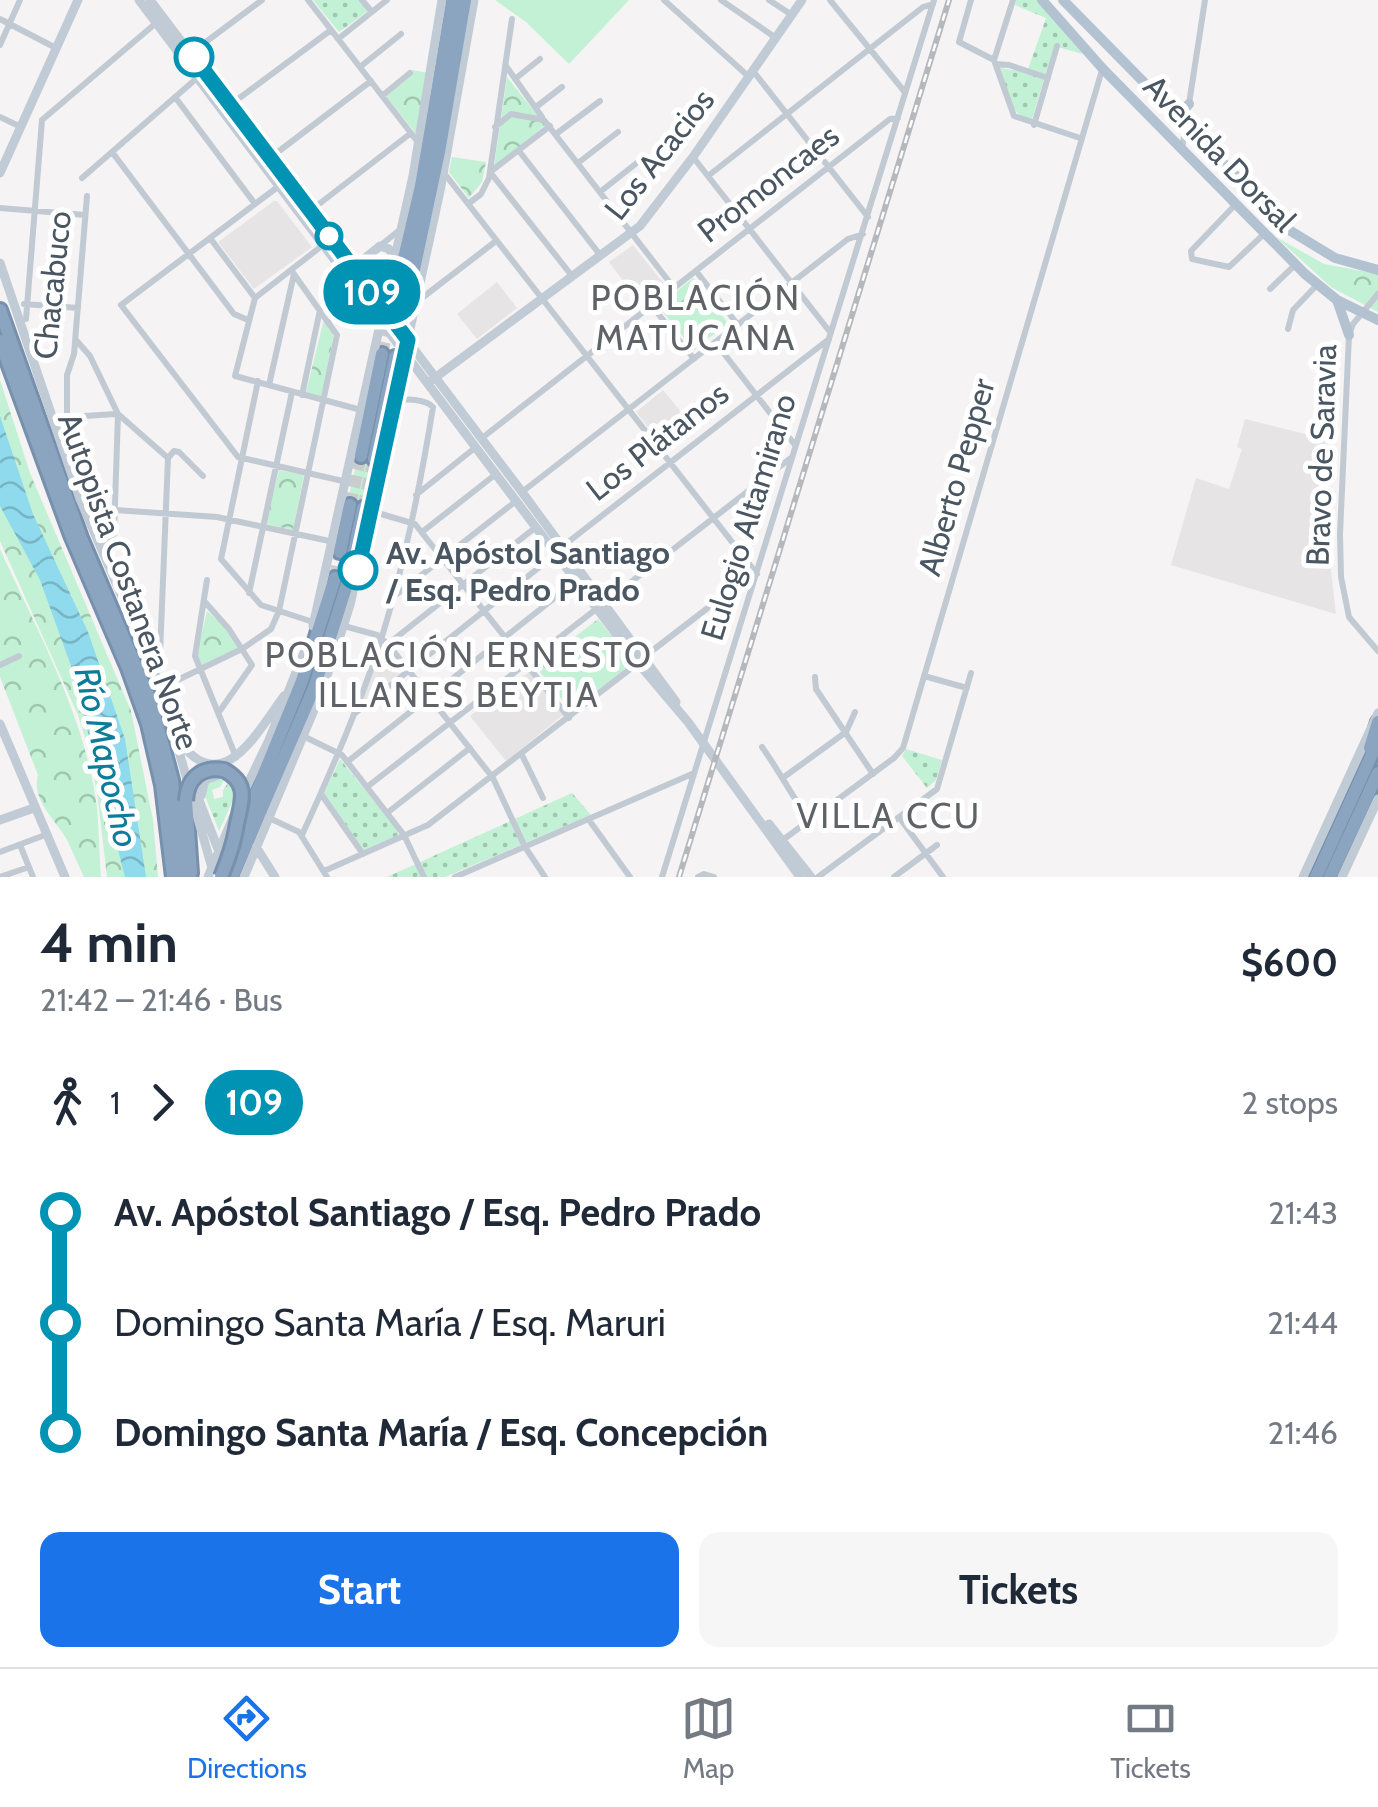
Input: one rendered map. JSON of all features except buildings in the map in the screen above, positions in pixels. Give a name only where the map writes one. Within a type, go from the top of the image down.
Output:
[{"type":"highway","points":[[462,65],[465,0]]},
{"type":"highway","points":[[400,306],[441,141],[465,0]]},
{"type":"highway","points":[[400,306],[450,2]]},
{"type":"highway","name":"Autopista Costanera Norte","points":[[0,310],[81,538],[151,702],[172,780],[187,877]]},
{"type":"highway","name":"Autopista Costanera Norte","points":[[0,341],[66,522],[141,701],[162,785],[173,877]]},
{"type":"highway","points":[[367,457],[394,354]]},
{"type":"highway","points":[[342,550],[362,508]]},
{"type":"highway","points":[[219,875],[244,848],[341,580]]},
{"type":"highway","points":[[1359,783],[1378,722]]},
{"type":"highway","points":[[1316,877],[1378,741]]},
{"type":"highway","points":[[187,877],[186,801],[190,782],[200,772],[219,769],[236,778],[244,801],[244,848]]},
{"type":"highway","points":[[1330,877],[1372,800],[1378,777]]},
{"type":"main road","points":[[0,174],[78,0]]},
{"type":"main road","points":[[139,0],[381,320],[400,375],[362,508],[344,626],[268,817],[244,848],[244,877]]},
{"type":"main road","points":[[408,340],[400,306],[440,192],[474,0]]},
{"type":"main road","name":"Los Acacios","points":[[432,380],[632,234],[693,157],[802,0]]},
{"type":"main road","name":"Avenida Dorsal","points":[[1042,0],[1102,68],[1296,265],[1337,300],[1378,320]]},
{"type":"main road","name":"Avenida Dorsal","points":[[1063,0],[1302,240],[1335,258],[1378,270]]},
{"type":"main road","points":[[153,1],[353,268],[400,306]]},
{"type":"main road","points":[[450,2],[396,258],[408,340],[432,380],[752,807],[814,877]]},
{"type":"main road","points":[[1170,110],[1189,104]]},
{"type":"main road","points":[[353,268],[380,246],[396,258]]},
{"type":"main road","points":[[0,263],[98,545],[161,688],[219,875]]},
{"type":"main road","points":[[1337,300],[1348,335]]},
{"type":"main road","points":[[219,875],[218,850],[294,681],[342,550],[347,482],[381,320],[400,306]]},
{"type":"main road","points":[[394,354],[408,340]]},
{"type":"main road","points":[[394,354],[432,380]]},
{"type":"main road","points":[[400,375],[409,369],[419,369]]},
{"type":"main road","points":[[479,443],[496,474],[519,497],[536,527],[559,550],[576,581],[600,605]]},
{"type":"main road","points":[[173,731],[189,753],[202,762],[222,765],[236,756],[294,681]]},
{"type":"main road","points":[[1304,877],[1378,714]]},
{"type":"main road","points":[[0,724],[65,877]]},
{"type":"main road","points":[[178,750],[218,850],[219,875]]},
{"type":"main road","points":[[204,808],[201,787],[207,778],[217,774],[236,784],[238,807]]},
{"type":"main road","points":[[1342,877],[1372,800]]},
{"type":"main road","points":[[0,820],[34,808]]},
{"type":"main road","points":[[780,842],[800,877]]},
{"type":"main road","points":[[244,848],[275,877]]},
{"type":"street","points":[[0,45],[20,0]]},
{"type":"street","points":[[191,53],[262,0]]},
{"type":"street","points":[[308,0],[420,144]]},
{"type":"street","points":[[362,0],[372,12]]},
{"type":"street","points":[[338,39],[387,0]]},
{"type":"street","points":[[664,0],[676,4],[751,74],[868,218]]},
{"type":"street","points":[[721,0],[776,38]]},
{"type":"street","points":[[769,0],[792,16]]},
{"type":"street","points":[[830,0],[905,92]]},
{"type":"street","points":[[971,0],[960,44],[995,62],[1048,78]]},
{"type":"street","points":[[1012,0],[995,62],[1012,114],[1034,125],[1080,138]]},
{"type":"street","points":[[1182,150],[1206,0]]},
{"type":"street","points":[[708,176],[933,1]]},
{"type":"street","name":"Eulogio Altamirano","points":[[662,877],[933,1]]},
{"type":"street","points":[[0,19],[56,48]]},
{"type":"street","points":[[468,204],[484,190],[490,172],[512,19]]},
{"type":"street","points":[[26,319],[42,120],[156,23]]},
{"type":"street","points":[[230,105],[331,30]]},
{"type":"street","points":[[360,66],[401,34]]},
{"type":"street","points":[[1034,125],[1058,46]]},
{"type":"street","points":[[515,79],[540,59]]},
{"type":"street","points":[[505,66],[674,288]]},
{"type":"street","name":"Alberto Pepper","points":[[780,842],[903,748],[1102,68]]},
{"type":"street","points":[[383,95],[410,74]]},
{"type":"street","points":[[82,178],[198,77]]},
{"type":"street","points":[[270,158],[372,81]]},
{"type":"street","points":[[536,107],[562,88]]},
{"type":"street","points":[[175,97],[255,204]]},
{"type":"street","points":[[556,134],[600,101]]},
{"type":"street","points":[[27,114],[42,120]]},
{"type":"street","points":[[496,127],[510,114],[547,123]]},
{"type":"street","points":[[0,117],[21,127]]},
{"type":"street","name":"Promoncaes","points":[[415,495],[674,288],[890,120],[898,118]]},
{"type":"street","points":[[490,172],[547,123]]},
{"type":"street","points":[[578,163],[618,132]]},
{"type":"street","points":[[310,211],[411,133]]},
{"type":"street","points":[[519,151],[602,257]]},
{"type":"street","points":[[112,152],[234,314],[248,320]]},
{"type":"street","points":[[693,157],[830,336]]},
{"type":"street","points":[[600,192],[643,158]]},
{"type":"street","points":[[490,172],[573,278]]},
{"type":"street","points":[[268,817],[302,836],[326,874],[430,823],[756,574],[444,173]]},
{"type":"street","points":[[280,185],[121,304],[242,459],[347,482]]},
{"type":"street","points":[[440,192],[457,191]]},
{"type":"street","name":"Chacabuco","points":[[67,440],[67,375],[75,340],[87,196]]},
{"type":"street","points":[[1236,205],[1191,252],[1192,259],[1229,267],[1264,234]]},
{"type":"street","points":[[0,208],[85,215]]},
{"type":"street","points":[[380,246],[402,228]]},
{"type":"street","points":[[391,598],[792,283],[851,238],[863,234]]},
{"type":"street","points":[[210,238],[255,298]]},
{"type":"street","points":[[400,306],[496,241]]},
{"type":"street","points":[[324,244],[255,298],[235,376],[362,410]]},
{"type":"street","points":[[1270,289],[1296,265]]},
{"type":"street","points":[[696,271],[738,325]]},
{"type":"street","points":[[161,688],[242,650],[271,630],[279,612],[337,335],[292,272]]},
{"type":"street","points":[[269,385],[292,272]]},
{"type":"street","points":[[1288,330],[1293,310],[1317,285]]},
{"type":"street","points":[[328,319],[361,294]]},
{"type":"street","name":"Bravo de Saravia","points":[[1378,294],[1348,335],[1340,534],[1343,592],[1349,617],[1378,651]]},
{"type":"street","points":[[14,304],[78,308]]},
{"type":"street","points":[[652,306],[694,360]]},
{"type":"street","points":[[302,395],[320,309]]},
{"type":"street","name":"Los Plátanos","points":[[353,714],[830,336]]},
{"type":"street","points":[[75,340],[90,356],[118,414],[168,458]]},
{"type":"street","points":[[716,342],[796,446]]},
{"type":"street","points":[[258,382],[221,559],[261,605],[314,622]]},
{"type":"street","points":[[249,593],[292,392]]},
{"type":"street","points":[[302,836],[381,638],[410,520],[433,406],[406,399],[394,402]]},
{"type":"street","points":[[52,418],[118,414]]},
{"type":"street","points":[[98,545],[113,536],[118,414]]},
{"type":"street","points":[[154,669],[160,654],[168,458],[174,451],[180,452],[203,476]]},
{"type":"street","points":[[367,787],[793,456]]},
{"type":"street","points":[[422,532],[496,474]]},
{"type":"street","points":[[362,508],[410,520],[422,532],[569,718]]},
{"type":"street","points":[[115,510],[228,519],[296,534],[342,550]]},
{"type":"street","points":[[388,644],[536,527]]},
{"type":"street","points":[[207,580],[195,650],[236,756]]},
{"type":"street","points":[[347,762],[576,581]]},
{"type":"street","points":[[204,602],[227,626],[252,668],[219,712]]},
{"type":"street","points":[[344,626],[381,638],[409,670],[493,778],[524,847],[545,877]]},
{"type":"street","points":[[0,664],[19,656]]},
{"type":"street","points":[[814,877],[939,785],[971,673]]},
{"type":"street","points":[[924,676],[967,688]]},
{"type":"street","points":[[815,678],[816,689],[873,774]]},
{"type":"street","points":[[784,777],[844,733],[854,712]]},
{"type":"street","points":[[303,736],[338,752],[347,762],[404,835],[424,877]]},
{"type":"street","points":[[762,747],[784,777],[783,785],[810,821]]},
{"type":"street","points":[[388,813],[470,748]]},
{"type":"street","points":[[522,754],[543,798]]},
{"type":"street","points":[[459,876],[694,774]]},
{"type":"street","points":[[321,794],[362,854]]},
{"type":"street","points":[[899,818],[943,877]]},
{"type":"street","points":[[589,820],[630,877]]},
{"type":"street","points":[[0,852],[46,835]]},
{"type":"street","points":[[20,845],[33,877]]},
{"type":"street","points":[[894,877],[937,845]]},
{"type":"street","points":[[0,876],[29,867]]},
{"type":"street","points":[[701,876],[714,877]]},
{"type":"shaded area","points":[[274,201],[312,247],[254,289],[218,242]]},
{"type":"shaded area","points":[[633,245],[664,284],[641,305],[609,262]]},
{"type":"shaded area","points":[[497,282],[517,308],[477,339],[457,314]]},
{"type":"shaded area","points":[[663,390],[682,413],[654,435],[636,412]]},
{"type":"shaded area","points":[[1245,419],[1329,440],[1327,521],[1321,541],[1328,545],[1336,614],[1171,565],[1196,478],[1229,489],[1242,449],[1237,447]]},
{"type":"shaded area","points":[[384,645],[405,669],[360,704],[381,651]]},
{"type":"shaded area","points":[[529,672],[563,715],[506,761],[470,716]]},
{"type":"green space","points":[[313,0],[359,0],[368,11],[339,32]]},
{"type":"green space","points":[[495,0],[629,0],[569,64],[526,22]]},
{"type":"green space","points":[[1016,0],[1037,0],[1083,54],[1054,46],[1031,122],[1013,107],[1000,68],[1027,72],[1046,18],[1015,5]]},
{"type":"green space","points":[[413,70],[428,73],[417,135],[386,96]]},
{"type":"green space","points":[[507,77],[545,125],[494,167]]},
{"type":"green space","points":[[452,157],[486,162],[482,182],[469,198],[449,172]]},
{"type":"green space","points":[[1276,237],[1324,264],[1378,274],[1378,312],[1331,287]]},
{"type":"green space","points":[[693,278],[728,323],[694,350],[658,306]]},
{"type":"green space","points":[[324,319],[333,338],[322,397],[306,392]]},
{"type":"green space","points":[[0,380],[30,473],[131,711],[153,820],[158,877],[107,877],[98,800],[78,715],[0,541]]},
{"type":"green space","points":[[358,456],[379,461],[370,508],[347,504]]},
{"type":"green space","points":[[279,470],[304,475],[293,530],[266,524]]},
{"type":"green space","points":[[0,549],[58,675],[82,741],[97,808],[101,877],[84,877],[67,840],[41,801],[38,775],[0,677]]},
{"type":"green space","points":[[207,611],[225,627],[238,648],[202,665],[197,654]]},
{"type":"green space","points":[[598,619],[633,663],[571,711],[536,667]]},
{"type":"green space","points":[[906,749],[942,760],[936,780],[927,788],[902,756]]},
{"type":"green space","points":[[340,759],[398,835],[364,850],[324,794]]},
{"type":"green space","points":[[218,776],[226,777],[220,787],[212,790],[214,799],[223,797],[230,780],[236,794],[219,831],[203,791]]},
{"type":"green space","points":[[572,793],[591,815],[445,877],[387,877]]},
{"type":"water","name":"Río Mapocho","points":[[0,416],[33,514],[88,632],[125,739],[146,877],[125,877],[71,666],[40,580],[0,506]]},
{"type":"tunnel","points":[[382,354],[392,307]]},
{"type":"tunnel","points":[[350,505],[361,456]]},
{"type":"tunnel","points":[[363,508],[374,459]]},
{"type":"tunnel","points":[[335,578],[340,552]]},
{"type":"railway","points":[[679,877],[949,0]]},
{"type":"bus line","name":"109","points":[[194,57],[408,340],[358,570]]},
{"type":"place","name":"Av. Apóstol Santiago / Esq. Pedro Prado","points":[[358,570]]},
{"type":"district","name":"POBLACIÓN MATUCANA","points":[[696,317]]},
{"type":"district","name":"POBLACIÓN ERNESTO ILLANES BEYTIA","points":[[459,674]]},
{"type":"district","name":"VILLA CCU","points":[[889,815]]}]
